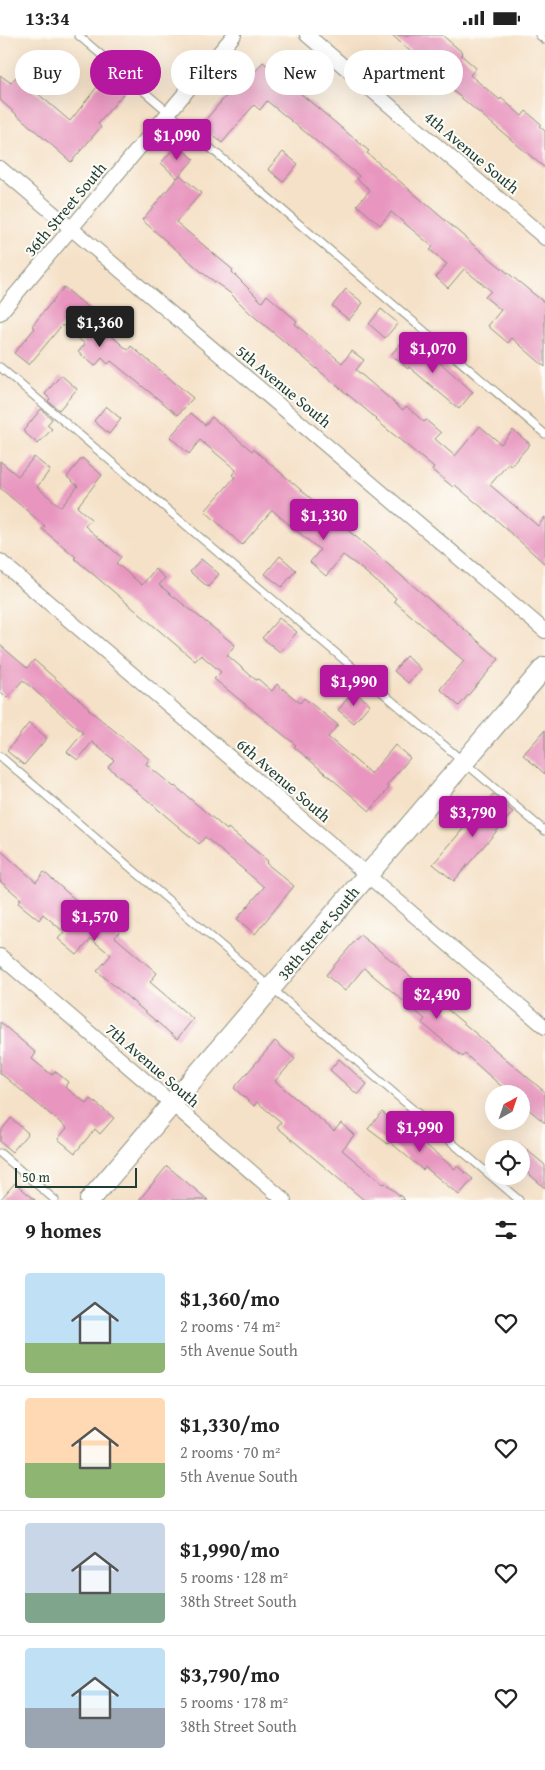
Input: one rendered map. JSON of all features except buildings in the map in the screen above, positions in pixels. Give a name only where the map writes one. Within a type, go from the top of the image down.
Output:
[{"type":"main road","name":"38th Street South","points":[[90,1200],[545,667]]},
{"type":"street","name":"36th Street South","points":[[0,313],[234,35]]},
{"type":"street","name":"4th Avenue South","points":[[307,35],[545,238]]},
{"type":"street","name":"5th Avenue South","points":[[0,167],[545,631]]},
{"type":"street","name":"6th Avenue South","points":[[0,561],[545,1027]]},
{"type":"street","name":"7th Avenue South","points":[[0,957],[284,1200]]},
{"type":"lane","points":[[78,35],[545,434]]},
{"type":"lane","points":[[539,35],[545,40]]},
{"type":"lane","points":[[0,367],[545,831]]},
{"type":"lane","points":[[0,756],[519,1200]]},
{"type":"lane","points":[[0,1153],[55,1200]]}]
